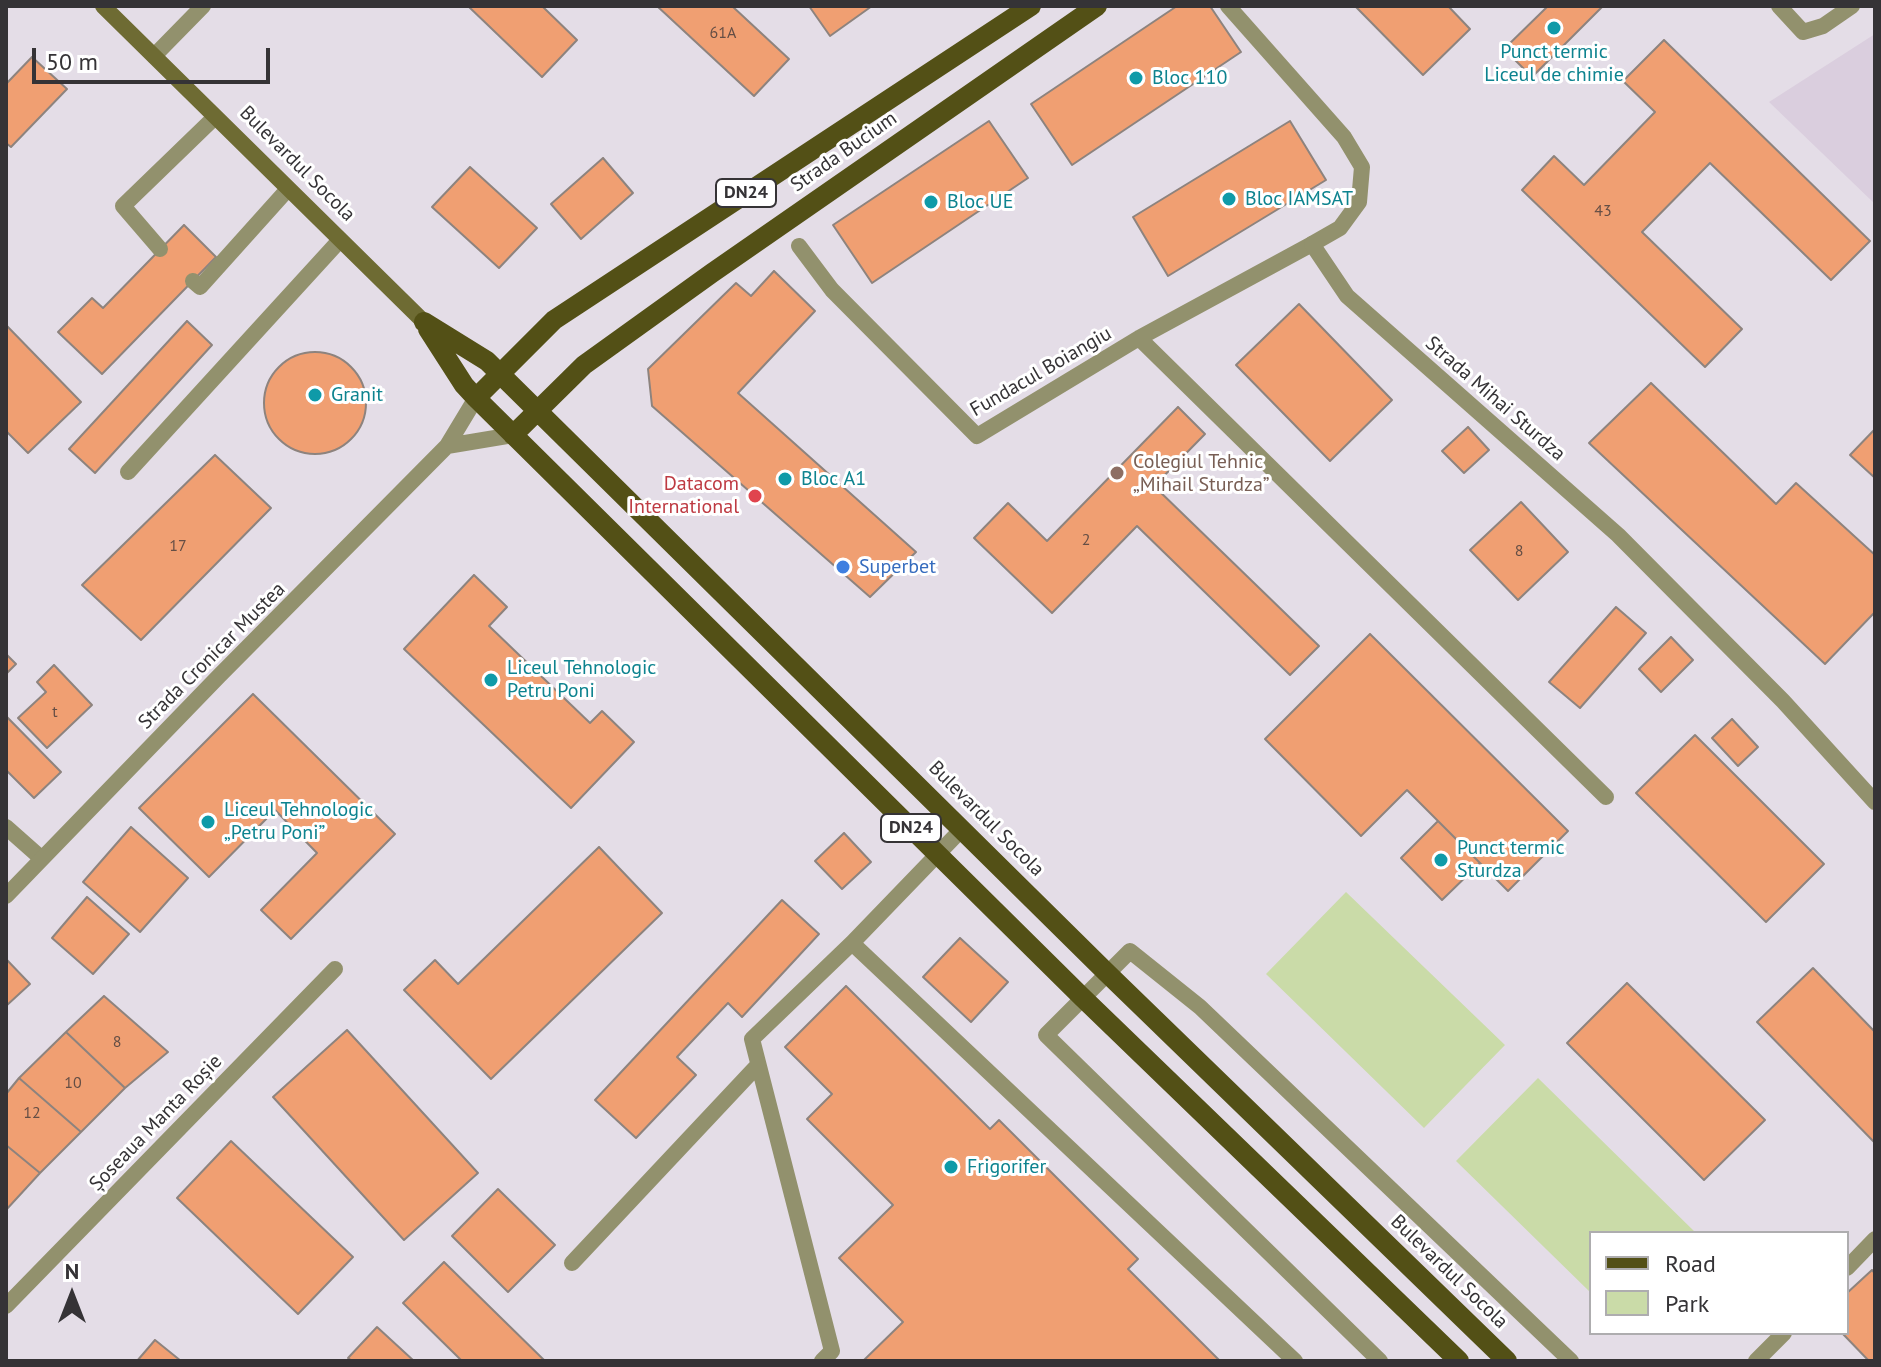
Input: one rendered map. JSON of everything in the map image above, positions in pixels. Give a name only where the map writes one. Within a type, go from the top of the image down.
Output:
[{"type":"main road","name":"Bulevardul Socola","points":[[103,6],[424,322],[487,361],[1107,973],[1507,1361]]},
{"type":"main road","name":"Strada Bucium","points":[[476,398],[554,320],[1031,6]]},
{"type":"main road","name":"Strada Bucium","points":[[513,435],[584,365],[1097,6]]},
{"type":"main road","name":"Bulevardul Socola","points":[[424,322],[464,385],[476,398],[1083,998],[1459,1361]]},
{"type":"street","points":[[154,56],[203,6]]},
{"type":"street","points":[[1228,6],[1344,137],[1362,167],[1359,202],[1340,228],[1312,244]]},
{"type":"street","points":[[1779,6],[1803,32],[1823,26],[1852,6]]},
{"type":"street","points":[[160,249],[123,206],[215,117]]},
{"type":"street","points":[[193,281],[200,287],[288,189]]},
{"type":"street","points":[[128,472],[340,240]]},
{"type":"street","name":"Fundacul Boiangiu","points":[[799,246],[832,290],[977,436],[1139,338],[1312,244]]},
{"type":"street","name":"Strada Mihai Sturdza","points":[[1312,244],[1347,296],[1618,535],[1783,701],[1875,802]]},
{"type":"street","points":[[1139,338],[1606,797]]},
{"type":"street","name":"Strada Cronicar Mustea","points":[[6,896],[447,446],[476,398]]},
{"type":"street","points":[[447,446],[513,435]]},
{"type":"street","points":[[6,827],[41,858]]},
{"type":"street","points":[[822,1361],[832,1351],[752,1039],[852,943],[962,829]]},
{"type":"street","points":[[852,943],[1295,1361]]},
{"type":"street","points":[[1380,1361],[1046,1035],[1130,951],[1200,1007],[1571,1361]]},
{"type":"street","name":"Șoseaua Manta Roșie","points":[[6,1306],[335,969]]},
{"type":"street","points":[[572,1263],[758,1065]]},
{"type":"street","points":[[1849,1266],[1875,1239]]},
{"type":"street","points":[[1756,1361],[1782,1335]]},
{"type":"shaded area","points":[[1875,34],[1875,204],[1769,102]]},
{"type":"green space","points":[[1346,892],[1505,1045],[1424,1128],[1266,974]]},
{"type":"green space","points":[[1538,1078],[1694,1231],[1589,1231],[1589,1291],[1456,1161]]},
{"type":"building","points":[[468,6],[542,6],[577,40],[542,77]]},
{"type":"building","points":[[657,6],[732,6],[789,59],[754,96]]},
{"type":"building","points":[[809,6],[872,6],[830,36]]},
{"type":"building","name":"Bloc 110","points":[[1177,6],[1210,6],[1241,52],[1072,165],[1031,104]]},
{"type":"building","points":[[1355,6],[1448,6],[1470,29],[1423,75]]},
{"type":"building","name":"Punct termic Liceul de chimie","points":[[1548,6],[1603,6],[1532,77],[1504,49]]},
{"type":"building","points":[[1664,40],[1870,241],[1831,280],[1710,163],[1642,232],[1742,329],[1705,367],[1522,190],[1554,156],[1584,185],[1655,112],[1623,81]]},
{"type":"building","points":[[32,57],[67,89],[11,147],[6,143],[6,84]]},
{"type":"building","name":"Bloc UE","points":[[989,121],[1028,178],[872,283],[833,225]]},
{"type":"building","name":"Bloc IAMSAT","points":[[1290,121],[1326,180],[1168,276],[1133,217]]},
{"type":"building","points":[[603,158],[633,193],[581,239],[551,204]]},
{"type":"building","points":[[470,167],[537,228],[499,268],[432,207]]},
{"type":"building","points":[[184,225],[216,257],[102,374],[58,332],[92,298],[103,308]]},
{"type":"building","name":"Bloc A1","points":[[774,271],[815,311],[738,393],[916,552],[870,597],[652,406],[648,369],[736,283],[751,296]]},
{"type":"building","points":[[1299,304],[1392,400],[1330,461],[1236,365]]},
{"type":"building","points":[[187,321],[212,345],[95,473],[69,449]]},
{"type":"building","points":[[6,325],[81,402],[28,453],[6,431]]},
{"type":"building","name":"Granit","points":[[315,352],[335,356],[351,367],[362,383],[366,403],[362,423],[351,439],[335,450],[315,454],[295,450],[279,439],[268,423],[264,403],[268,383],[279,367],[295,356]]},
{"type":"building","points":[[1651,383],[1776,504],[1796,483],[1875,555],[1875,612],[1825,664],[1589,443]]},
{"type":"building","name":"Colegiul Tehnic „Mihail Sturdza”","points":[[1178,407],[1205,434],[1154,486],[1319,646],[1290,675],[1137,526],[1052,613],[974,538],[1008,503],[1047,541]]},
{"type":"building","points":[[1468,427],[1489,450],[1464,473],[1442,451]]},
{"type":"building","points":[[1875,429],[1875,478],[1850,455]]},
{"type":"building","points":[[215,455],[271,508],[141,640],[82,585]]},
{"type":"building","points":[[1521,502],[1568,552],[1518,600],[1470,550]]},
{"type":"building","name":"Liceul Tehnologic Petru Poni","points":[[474,575],[507,607],[489,626],[590,723],[602,711],[634,742],[571,808],[404,649]]},
{"type":"building","points":[[1616,607],[1646,633],[1580,708],[1549,682]]},
{"type":"building","points":[[1370,634],[1568,831],[1508,891],[1407,790],[1361,836],[1265,739]]},
{"type":"building","points":[[1671,637],[1693,660],[1661,692],[1639,669]]},
{"type":"building","points":[[6,654],[16,664],[6,674]]},
{"type":"building","points":[[54,665],[92,705],[47,748],[18,718],[46,692],[37,682]]},
{"type":"building","name":"Liceul Tehnologic „Petru Poni”","points":[[253,694],[395,834],[291,939],[261,910],[317,853],[275,810],[209,877],[139,808]]},
{"type":"building","points":[[6,716],[61,772],[34,798],[6,770]]},
{"type":"building","points":[[1732,719],[1758,747],[1738,766],[1712,738]]},
{"type":"building","points":[[1695,735],[1824,864],[1766,922],[1636,793]]},
{"type":"building","name":"Punct termic Sturdza","points":[[1438,821],[1480,863],[1442,900],[1401,858]]},
{"type":"building","points":[[131,827],[188,878],[140,932],[83,882]]},
{"type":"building","points":[[844,833],[871,862],[842,889],[815,861]]},
{"type":"building","points":[[599,847],[662,913],[491,1079],[404,990],[435,960],[458,984]]},
{"type":"building","points":[[87,897],[129,934],[93,974],[52,938]]},
{"type":"building","points":[[782,900],[819,934],[742,1017],[728,1003],[677,1057],[696,1075],[636,1138],[595,1100]]},
{"type":"building","points":[[960,938],[1008,982],[971,1022],[923,977]]},
{"type":"building","points":[[6,959],[30,984],[6,1006]]},
{"type":"building","points":[[1813,968],[1875,1032],[1875,1143],[1757,1022]]},
{"type":"building","points":[[1627,983],[1765,1120],[1704,1180],[1567,1043]]},
{"type":"building","name":"Frigorifer","points":[[846,986],[990,1129],[999,1120],[1138,1259],[1128,1269],[1220,1361],[863,1361],[903,1322],[839,1258],[893,1205],[807,1119],[832,1094],[785,1047]]},
{"type":"building","points":[[104,996],[168,1052],[125,1088],[66,1032]]},
{"type":"building","points":[[347,1030],[478,1173],[404,1240],[273,1097]]},
{"type":"building","points":[[66,1032],[125,1088],[81,1132],[19,1078]]},
{"type":"building","points":[[19,1078],[81,1132],[40,1173],[6,1145],[6,1094]]},
{"type":"building","points":[[231,1141],[353,1257],[298,1314],[177,1198]]},
{"type":"building","points":[[6,1145],[40,1173],[6,1210]]},
{"type":"building","points":[[498,1189],[555,1245],[508,1292],[452,1236]]},
{"type":"building","points":[[444,1262],[545,1361],[462,1361],[403,1303]]},
{"type":"building","points":[[1872,1270],[1875,1274],[1875,1361],[1869,1361],[1844,1335],[1849,1335],[1849,1291]]},
{"type":"building","points":[[377,1327],[414,1361],[352,1361],[348,1358]]},
{"type":"building","points":[[155,1340],[181,1361],[137,1361]]},
{"type":"place","name":"Punct termic Liceul de chimie","points":[[1554,28]]},
{"type":"place","name":"Bloc 110","points":[[1136,78]]},
{"type":"place","name":"Bloc IAMSAT","points":[[1229,199]]},
{"type":"place","name":"Bloc UE","points":[[931,202]]},
{"type":"place","name":"Granit","points":[[315,395]]},
{"type":"place","name":"Colegiul Tehnic „Mihail Sturdza”","points":[[1117,473]]},
{"type":"place","name":"Bloc A1","points":[[785,479]]},
{"type":"place","name":"Datacom International","points":[[755,496]]},
{"type":"place","name":"Superbet","points":[[843,567]]},
{"type":"place","name":"Liceul Tehnologic Petru Poni","points":[[491,680]]},
{"type":"place","name":"Liceul Tehnologic „Petru Poni”","points":[[208,822]]},
{"type":"place","name":"Punct termic Sturdza","points":[[1441,860]]},
{"type":"place","name":"Frigorifer","points":[[951,1167]]}]
